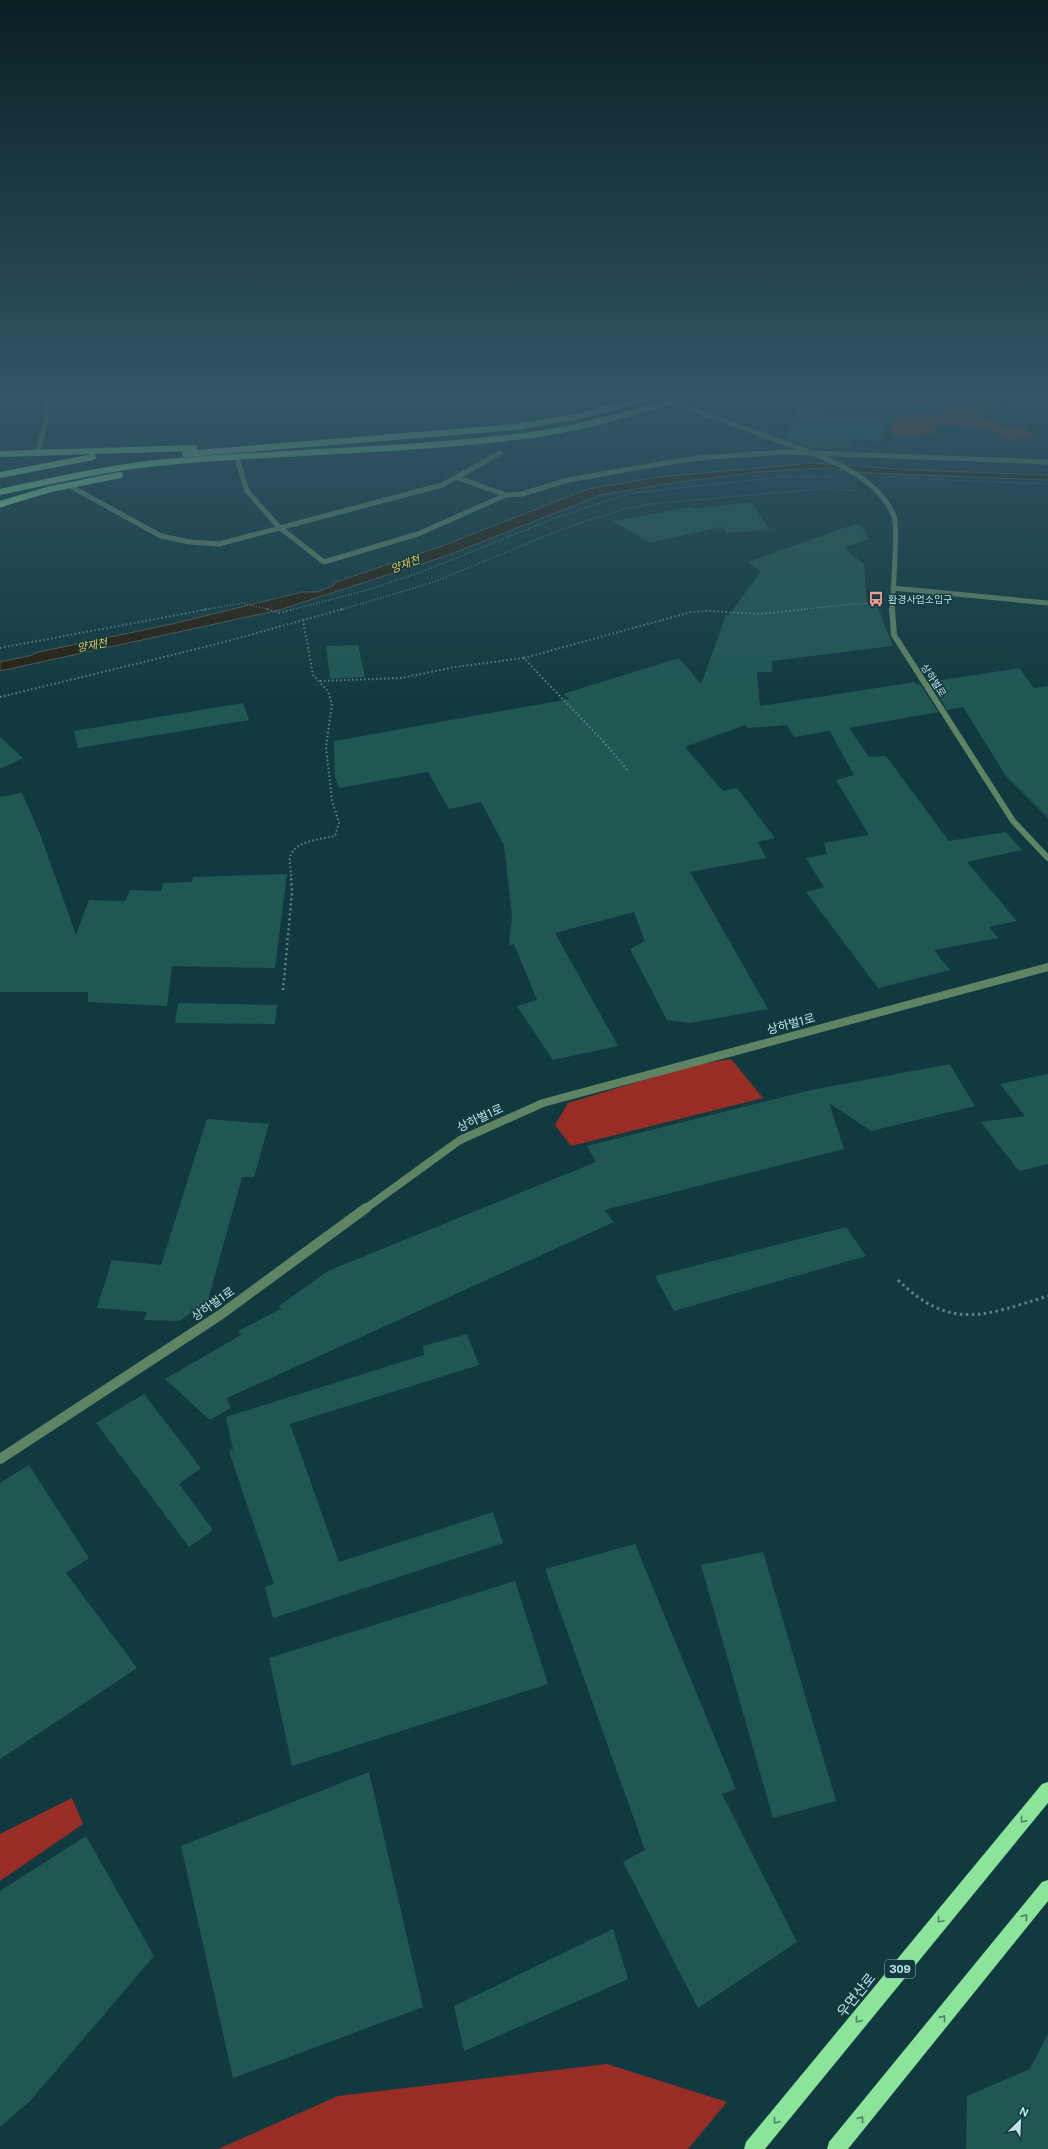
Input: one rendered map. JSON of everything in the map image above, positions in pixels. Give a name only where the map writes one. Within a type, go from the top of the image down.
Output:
[{"type":"highway","points":[[1,504],[20,498]]},
{"type":"highway","name":"우면산로","points":[[753,2149],[1048,1790]]},
{"type":"highway","points":[[836,2149],[1048,1888]]},
{"type":"street","points":[[91,498],[161,536],[190,542],[219,544],[390,498]]},
{"type":"street","points":[[253,498],[279,527],[324,562],[418,534],[499,498]]},
{"type":"street","name":"상하벌로","points":[[883,498],[895,518],[892,603],[894,635],[1013,821],[1048,858]]},
{"type":"street","points":[[893,588],[1048,603]]},
{"type":"street","name":"상하벌1로","points":[[0,1459],[220,1315],[460,1140],[543,1102],[1048,967]]},
{"type":"path","points":[[0,648],[244,603],[280,613],[364,591],[424,571],[550,520],[614,498]]},
{"type":"path","points":[[0,697],[136,664],[369,603],[435,581],[594,518],[625,508],[648,504],[714,498]]},
{"type":"path","points":[[319,681],[401,678],[455,667],[524,658],[691,612],[706,610],[736,614],[784,613],[859,603],[892,603]]},
{"type":"path","points":[[283,990],[292,892],[290,857],[293,849],[300,844],[335,836],[339,823],[332,800],[327,768],[326,747],[332,704],[328,691],[313,675],[302,620]]},
{"type":"path","points":[[524,658],[562,700],[603,739],[626,770]]},
{"type":"path","points":[[898,1280],[910,1293],[937,1308],[961,1315],[984,1315],[1048,1296]]},
{"type":"shaded area","points":[[731,1059],[763,1098],[571,1146],[555,1125],[568,1103],[690,1066]]},
{"type":"shaded area","points":[[72,1798],[83,1824],[0,1881],[0,1834]]},
{"type":"shaded area","points":[[607,2064],[727,2102],[688,2149],[218,2149],[338,2096]]},
{"type":"water","name":"양재천","points":[[564,498],[593,498],[446,556],[279,610],[0,671],[0,662],[33,655],[34,653],[172,624],[302,592],[318,592],[334,585],[333,583],[442,546]]},
{"type":"building","points":[[751,502],[770,530],[727,533],[722,527],[650,543],[613,521],[692,507],[694,509]]},
{"type":"building","points":[[855,524],[862,527],[869,539],[844,548],[864,564],[867,605],[877,605],[893,646],[772,661],[772,672],[757,672],[760,706],[915,682],[916,684],[920,684],[938,712],[849,728],[869,757],[886,756],[949,841],[1006,832],[1022,850],[967,862],[1017,921],[989,927],[998,938],[934,950],[950,970],[878,988],[806,892],[824,887],[806,858],[827,854],[824,843],[869,835],[836,780],[854,775],[830,731],[794,737],[787,725],[748,728],[745,725],[685,747],[723,791],[737,788],[775,838],[758,842],[766,858],[690,872],[768,1009],[690,1023],[667,1020],[630,949],[645,941],[634,912],[555,933],[618,1046],[553,1060],[517,1006],[537,1000],[514,944],[509,945],[512,916],[504,845],[481,802],[449,809],[428,772],[339,788],[335,777],[334,741],[569,699],[563,694],[679,658],[701,684],[726,615],[729,615],[761,571],[748,562]]},
{"type":"building","points":[[358,645],[365,677],[330,679],[326,646]]},
{"type":"building","points":[[1019,668],[1034,688],[1048,686],[1048,818],[1006,776],[963,707],[947,710],[930,682]]},
{"type":"building","points":[[243,703],[249,720],[78,748],[74,731]]},
{"type":"building","points":[[0,737],[23,758],[0,769]]},
{"type":"building","points":[[22,793],[40,834],[76,935],[89,900],[125,901],[130,890],[161,891],[163,883],[192,882],[193,877],[287,874],[275,968],[172,966],[167,1006],[88,1002],[88,992],[0,992],[0,797]]},
{"type":"building","points":[[178,1003],[277,1005],[275,1024],[175,1023]]},
{"type":"building","points":[[950,1065],[975,1106],[871,1131],[829,1103],[844,1149],[604,1210],[614,1222],[227,1398],[231,1408],[210,1420],[165,1379],[241,1335],[238,1331],[281,1309],[279,1306],[328,1271],[596,1162],[587,1146],[811,1090]]},
{"type":"building","points":[[1048,1074],[1048,1164],[1019,1171],[981,1122],[1025,1116],[1000,1084]]},
{"type":"building","points":[[207,1119],[269,1124],[254,1177],[242,1177],[208,1300],[180,1321],[144,1320],[147,1312],[97,1308],[112,1260],[161,1265]]},
{"type":"building","points":[[846,1227],[866,1256],[674,1311],[655,1276]]},
{"type":"building","points":[[467,1334],[479,1365],[290,1424],[339,1562],[493,1512],[503,1543],[273,1618],[265,1587],[274,1584],[229,1451],[233,1449],[226,1417],[424,1355],[423,1346]]},
{"type":"building","points":[[144,1394],[201,1468],[179,1484],[213,1530],[189,1547],[96,1423]]},
{"type":"building","points":[[29,1465],[89,1558],[66,1573],[137,1668],[0,1759],[0,1483]]},
{"type":"building","points":[[635,1544],[736,1789],[722,1794],[797,1942],[698,2008],[623,1862],[645,1850],[545,1569]]},
{"type":"building","points":[[763,1552],[836,1801],[773,1818],[701,1565]]},
{"type":"building","points":[[515,1581],[548,1684],[292,1766],[269,1658]]},
{"type":"building","points":[[369,1772],[423,2007],[233,2078],[181,1846]]},
{"type":"building","points":[[86,1836],[154,1956],[30,2101],[0,2127],[0,1891]]},
{"type":"building","points":[[613,1929],[628,1979],[464,2051],[454,2006]]},
{"type":"building","points":[[1048,2034],[1048,2149],[966,2149],[967,2096],[1030,2069]]},
{"type":"place","name":"환경사업소입구","points":[[876,599]]}]
